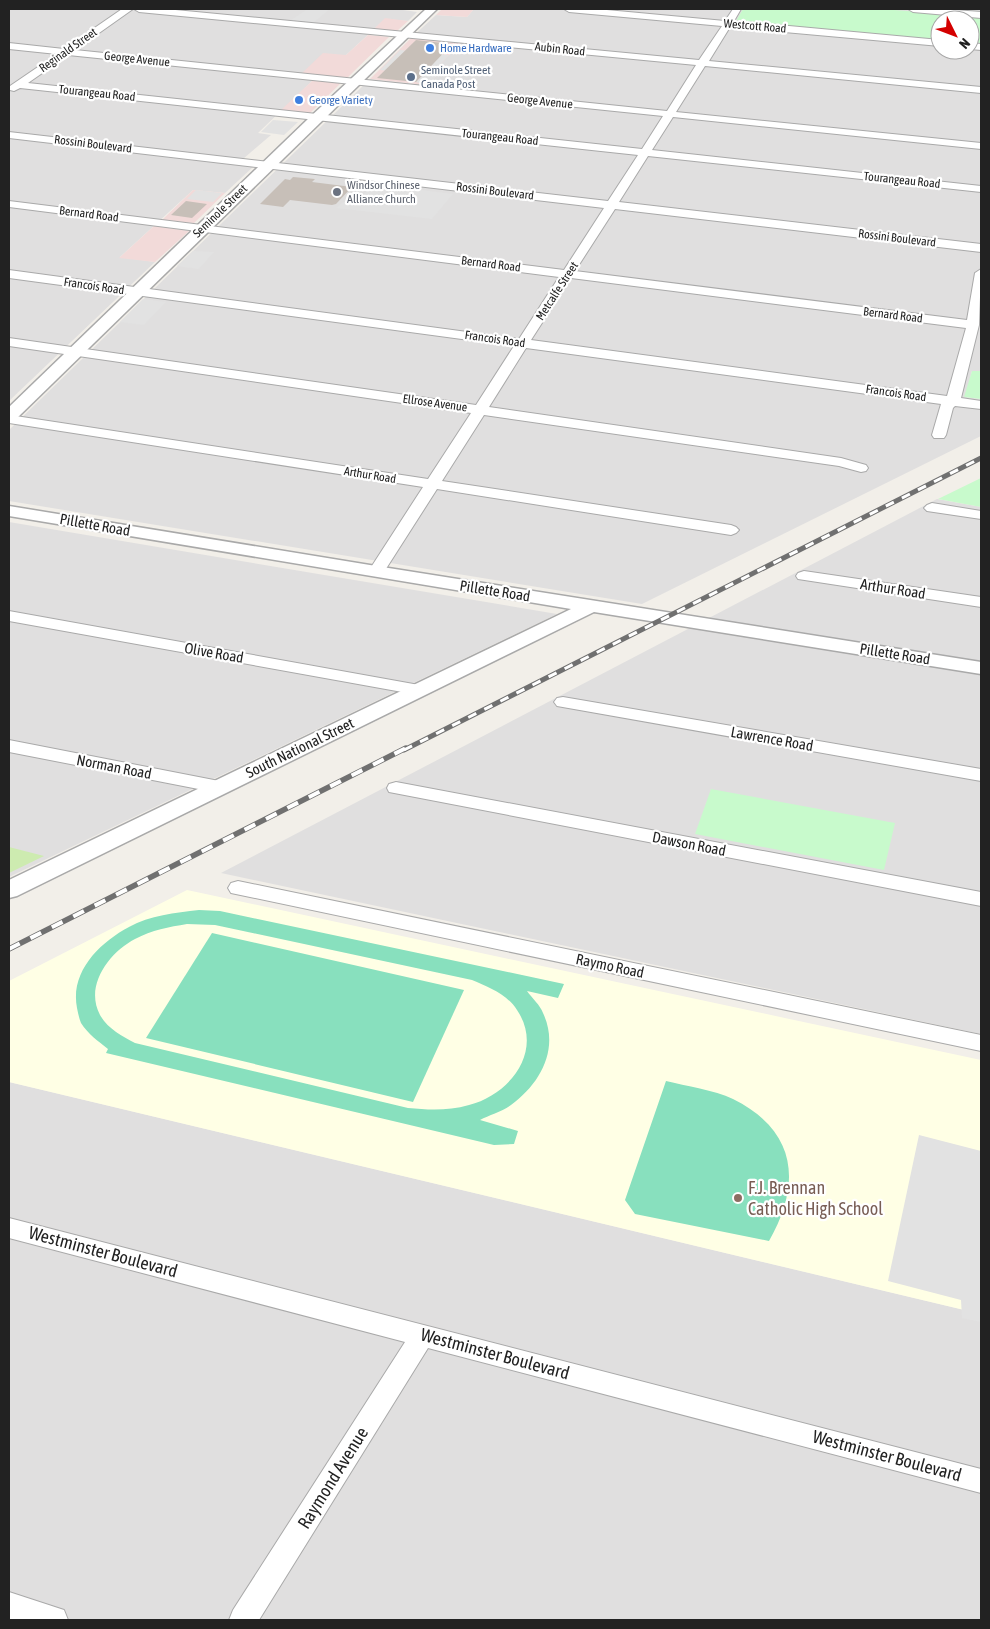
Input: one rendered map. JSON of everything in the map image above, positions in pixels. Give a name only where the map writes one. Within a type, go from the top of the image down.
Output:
[{"type":"street","name":"Reginald Street","points":[[9,91],[16,83],[66,52],[128,9]]},
{"type":"street","name":"Aubin Road","points":[[139,9],[981,90]]},
{"type":"street","name":"Seminole Street","points":[[9,417],[317,117],[432,9]]},
{"type":"street","name":"Westcott Road","points":[[569,9],[930,42]]},
{"type":"street","name":"Metcalfe Street","points":[[376,572],[737,9]]},
{"type":"street","points":[[913,9],[981,15]]},
{"type":"street","name":"George Avenue","points":[[9,46],[981,146]]},
{"type":"street","name":"Tourangeau Road","points":[[16,83],[981,189]]},
{"type":"street","name":"Rossini Boulevard","points":[[9,135],[981,248]]},
{"type":"street","name":"Bernard Road","points":[[9,204],[973,325]]},
{"type":"street","points":[[938,435],[946,406],[954,401],[973,325],[981,273]]},
{"type":"street","name":"Francois Road","points":[[9,274],[981,405]]},
{"type":"street","name":"Ellrose Avenue","points":[[9,342],[841,462],[861,468]]},
{"type":"street","name":"Arthur Road","points":[[9,417],[731,530]]},
{"type":"street","points":[[932,508],[981,515]]},
{"type":"street","name":"Pillette Road","points":[[9,511],[376,572],[981,668]]},
{"type":"street","name":"Arthur Road","points":[[804,576],[981,602]]},
{"type":"street","name":"South National Street","points":[[9,890],[592,606]]},
{"type":"street","name":"Olive Road","points":[[9,616],[419,690]]},
{"type":"street","name":"Lawrence Road","points":[[563,702],[981,775]]},
{"type":"street","name":"Norman Road","points":[[9,746],[220,787]]},
{"type":"street","name":"Dawson Road","points":[[396,788],[981,899]]},
{"type":"street","name":"Raymo Road","points":[[238,888],[981,1043]]},
{"type":"street","name":"Westminster Boulevard","points":[[9,1228],[981,1481]]},
{"type":"street","name":"Raymond Avenue","points":[[243,1620],[423,1335]]},
{"type":"street","points":[[9,1606],[54,1620]]},
{"type":"shaded area","points":[[9,9],[396,9],[417,12],[408,21],[385,19],[346,55],[301,74],[296,78],[313,80],[258,133],[271,135],[236,165],[253,167],[225,193],[193,190],[120,257],[155,262],[9,401]]},
{"type":"shaded area","points":[[330,9],[312,24],[291,20],[306,10]]},
{"type":"shaded area","points":[[442,9],[474,9],[467,17],[436,15]]},
{"type":"shaded area","points":[[474,9],[981,9],[981,371],[972,371],[965,397],[981,399],[981,436],[642,604],[9,501],[9,430],[370,79],[426,85],[447,66],[439,65],[460,43],[411,38],[436,15],[467,17]]},
{"type":"shaded area","points":[[385,18],[408,21],[397,31],[374,29]]},
{"type":"shaded area","points":[[368,35],[389,37],[346,79],[301,74],[323,53],[346,55]]},
{"type":"shaded area","points":[[411,38],[461,43],[440,65],[448,66],[426,85],[370,79]]},
{"type":"shaded area","points":[[400,50],[449,55],[440,65],[448,66],[431,81],[425,80],[422,84],[416,82],[423,74],[380,70]]},
{"type":"shaded area","points":[[313,80],[341,83],[310,113],[281,110]]},
{"type":"shaded area","points":[[273,120],[298,122],[284,135],[261,132]]},
{"type":"shaded area","points":[[373,185],[453,194],[432,219],[336,208],[343,202],[348,203],[357,196],[364,197],[366,195],[364,194]]},
{"type":"shaded area","points":[[193,190],[225,193],[194,223],[162,220]]},
{"type":"shaded area","points":[[196,190],[222,193],[213,202],[187,199]]},
{"type":"shaded area","points":[[154,226],[189,231],[155,262],[119,258]]},
{"type":"shaded area","points":[[193,251],[214,252],[199,269],[177,266]]},
{"type":"shaded area","points":[[143,299],[166,302],[144,325],[120,322]]},
{"type":"shaded area","points":[[937,499],[981,507],[981,1034],[221,873]]},
{"type":"shaded area","points":[[9,522],[557,614],[9,877]]},
{"type":"shaded area","name":"F.J. Brennan Catholic High School","points":[[187,890],[981,1060],[981,1314],[9,1082],[9,981]]},
{"type":"shaded area","points":[[9,1082],[981,1314],[981,1620],[9,1620]]},
{"type":"shaded area","points":[[919,1135],[981,1151],[981,1322],[962,1318],[961,1300],[888,1281]]},
{"type":"green space","points":[[743,9],[882,9],[930,13],[930,39],[736,21]]},
{"type":"green space","points":[[980,17],[981,17],[980,43]]},
{"type":"green space","points":[[972,371],[981,371],[981,399],[964,397]]},
{"type":"green space","points":[[981,478],[981,507],[938,499]]},
{"type":"green space","points":[[711,789],[895,823],[884,870],[695,834]]},
{"type":"green space","points":[[9,847],[44,856],[9,873]]},
{"type":"green space","points":[[199,910],[220,911],[564,984],[558,998],[527,991],[542,1010],[548,1026],[548,1052],[544,1065],[531,1087],[521,1096],[500,1112],[480,1120],[518,1131],[514,1144],[494,1145],[106,1053],[108,1049],[93,1037],[81,1023],[77,1008],[78,982],[89,960],[107,941],[137,923],[154,917]],"holes":[[[187,924],[215,925],[472,980],[484,985],[508,1000],[517,1010],[524,1025],[527,1040],[525,1055],[510,1081],[484,1099],[469,1105],[438,1110],[408,1108],[135,1043],[116,1032],[107,1024],[100,1015],[96,1004],[95,992],[97,981],[102,971],[117,952],[135,939],[161,929]]]},
{"type":"green space","points":[[212,933],[464,990],[413,1102],[146,1038]]},
{"type":"green space","points":[[666,1081],[733,1099],[754,1112],[770,1127],[781,1143],[787,1160],[789,1179],[780,1220],[769,1241],[635,1214],[625,1200]]},
{"type":"building","points":[[416,40],[452,44],[416,82],[377,78]]},
{"type":"building","name":"Windsor Chinese Alliance Church","points":[[293,177],[315,179],[312,182],[352,187],[336,204],[332,205],[290,200],[283,207],[260,204],[285,179],[290,180]]},
{"type":"building","points":[[186,201],[207,204],[192,218],[171,215]]},
{"type":"railway","points":[[404,750],[981,458]]},
{"type":"railway","points":[[9,949],[406,748]]},
{"type":"place","name":"Home Hardware","points":[[430,48]]},
{"type":"place","name":"Seminole Street Canada Post","points":[[411,77]]},
{"type":"place","name":"George Variety","points":[[299,100]]},
{"type":"place","name":"Windsor Chinese Alliance Church","points":[[337,192]]},
{"type":"place","name":"F.J. Brennan Catholic High School","points":[[738,1198]]}]
